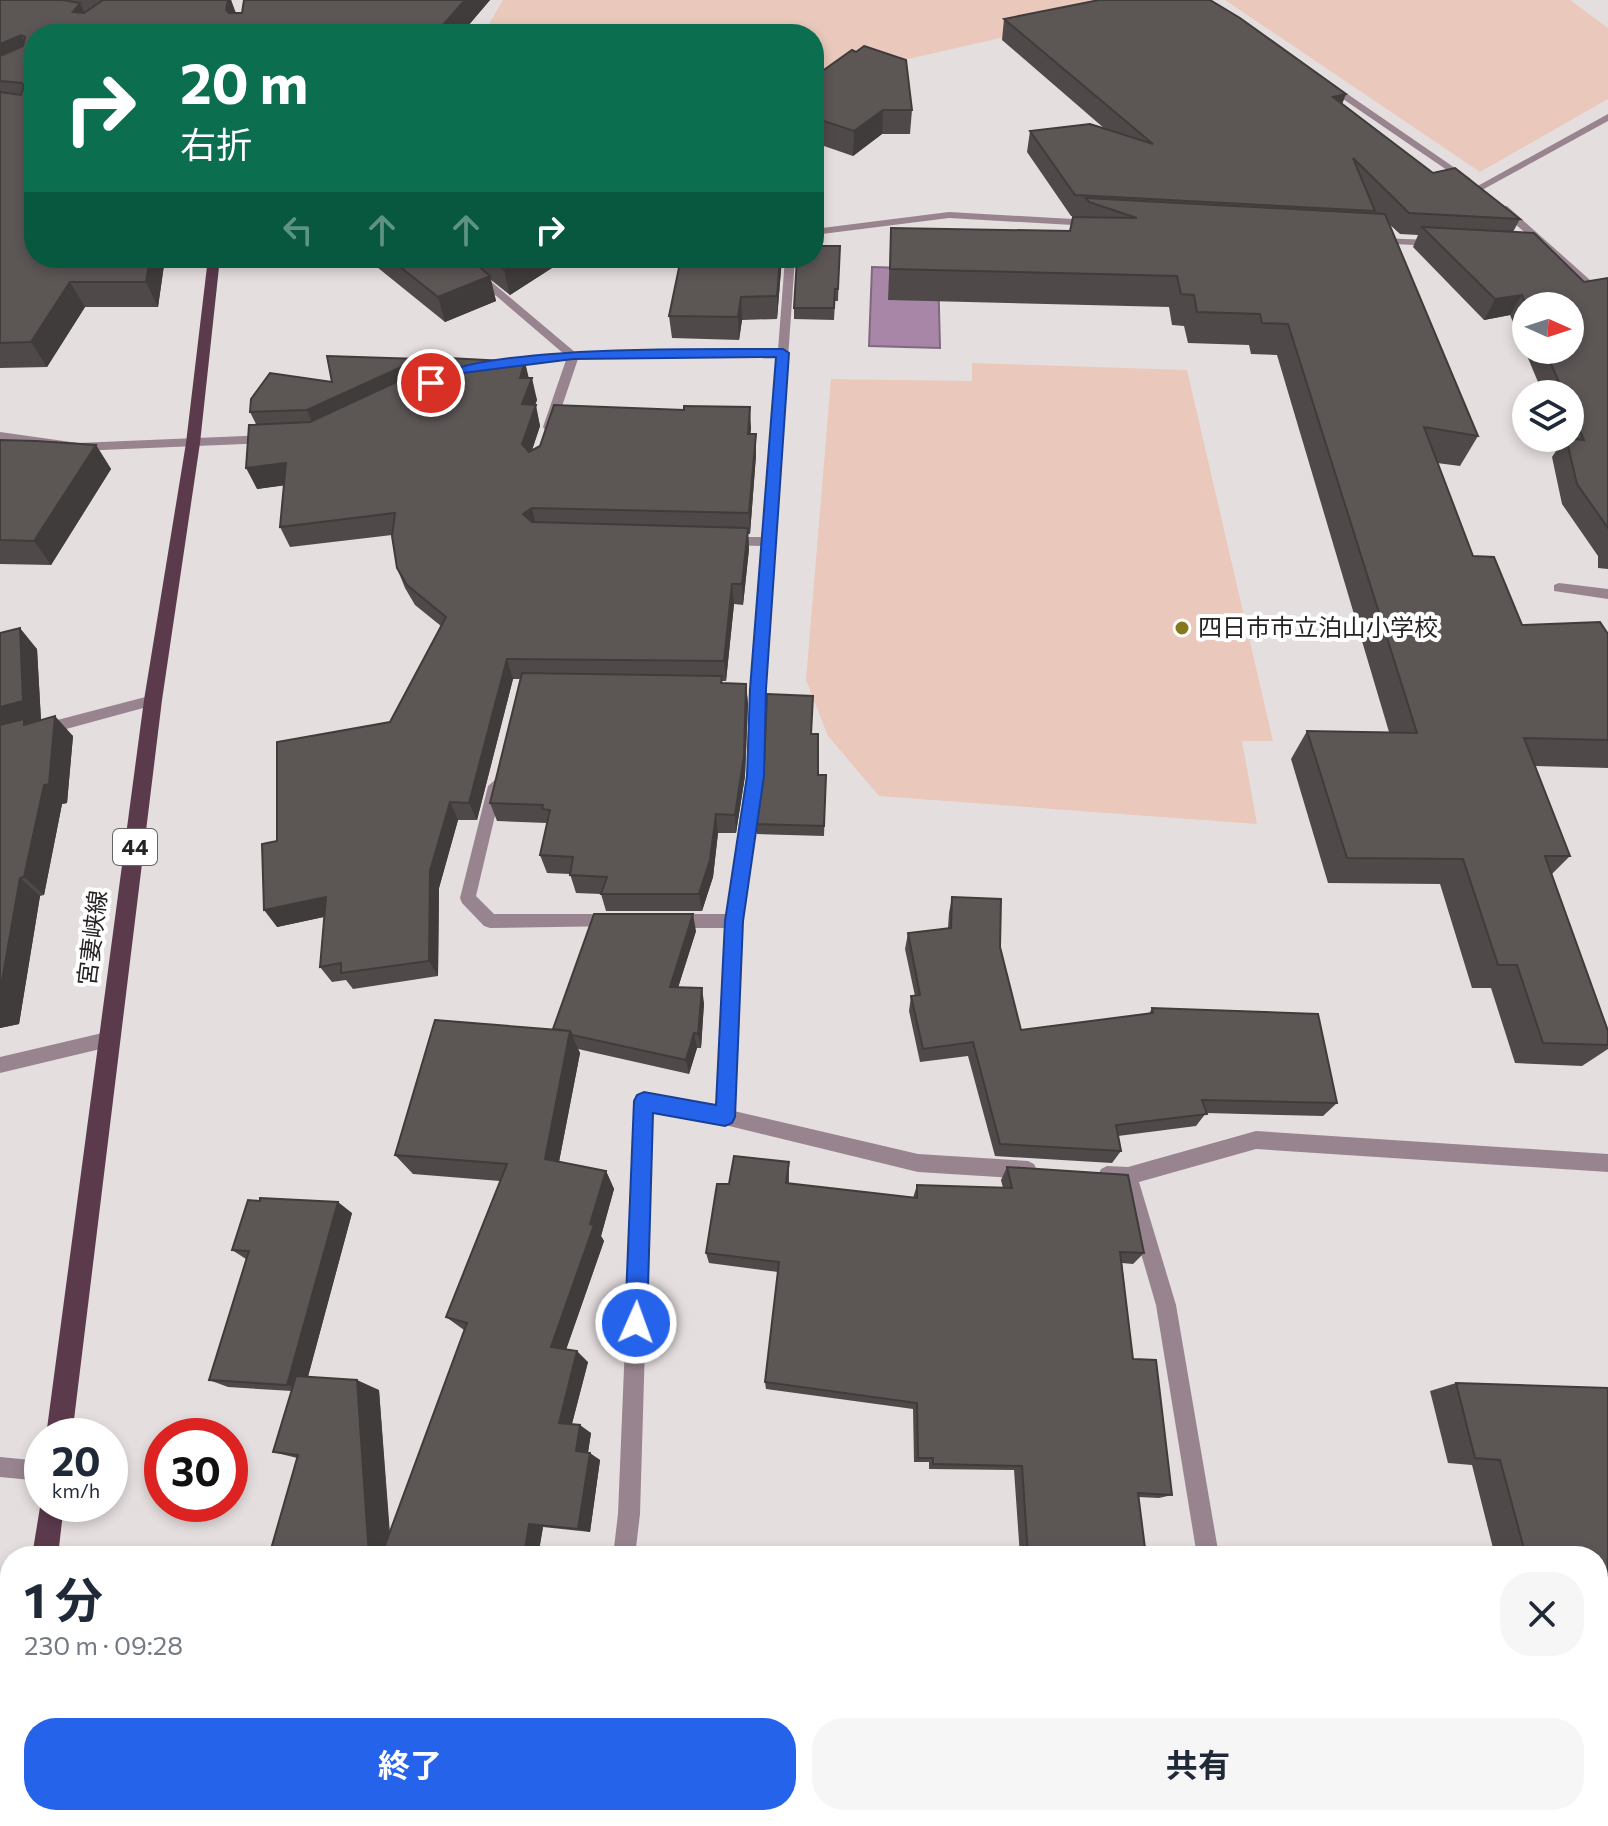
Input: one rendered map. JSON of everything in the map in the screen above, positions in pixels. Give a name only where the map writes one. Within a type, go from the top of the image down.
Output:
[{"type":"main road","name":"宮妻峡線","points":[[61,1418],[153,700],[193,443],[213,268]]},
{"type":"main road","points":[[46,1546],[49,1522]]},
{"type":"street","points":[[1321,81],[1506,209],[1608,302]]},
{"type":"street","points":[[1485,195],[1608,117]]},
{"type":"street","points":[[824,231],[949,215],[1106,224]]},
{"type":"street","points":[[1358,240],[1453,244]]},
{"type":"street","points":[[1532,248],[1547,249]]},
{"type":"street","points":[[725,1117],[734,921],[755,776],[750,689],[768,542],[789,268]]},
{"type":"street","points":[[471,271],[573,356]]},
{"type":"street","points":[[474,367],[573,356],[783,353]]},
{"type":"street","points":[[546,438],[573,356]]},
{"type":"street","points":[[0,436],[78,447],[289,438]]},
{"type":"street","points":[[707,540],[768,542]]},
{"type":"street","points":[[1559,588],[1608,594]]},
{"type":"street","points":[[0,741],[153,700]]},
{"type":"street","points":[[498,776],[468,898],[490,921],[627,921]]},
{"type":"street","points":[[658,921],[734,921]]},
{"type":"street","points":[[0,1065],[111,1039]]},
{"type":"street","points":[[625,1546],[629,1514],[644,1101],[918,1163],[1038,1171]]},
{"type":"street","points":[[1083,1174],[1128,1176],[1256,1140],[1608,1163]]},
{"type":"street","points":[[1128,1176],[1166,1305],[1206,1546]]},
{"type":"street","points":[[0,1467],[24,1469]]},
{"type":"shaded area","points":[[503,0],[1167,0],[824,78],[824,24],[489,24]]},
{"type":"shaded area","points":[[1225,0],[1570,0],[1608,28],[1608,99],[1480,172]]},
{"type":"shaded area","points":[[872,267],[938,269],[940,348],[869,346]]},
{"type":"shaded area","points":[[972,363],[1187,370],[1273,741],[1242,741],[1257,824],[879,796],[828,736],[806,680],[831,379],[972,381]]},
{"type":"building","points":[[0,0],[62,0],[80,3],[73,12],[84,13],[103,0],[228,0],[226,10],[229,13],[242,13],[244,0],[465,0],[444,24],[24,24],[24,36],[0,44]]},
{"type":"building","points":[[1099,0],[1210,0],[1346,94],[1333,97],[1433,173],[1455,168],[1520,219],[1409,213],[1353,158],[1375,211],[1075,195],[1030,131],[1090,124],[1153,144],[1004,19]]},
{"type":"building","points":[[24,42],[24,86],[22,83],[0,81],[0,56],[23,46]]},
{"type":"building","points":[[864,46],[906,60],[912,110],[883,110],[854,131],[824,121],[824,70],[852,50],[856,52]]},
{"type":"building","points":[[24,86],[24,268],[148,268],[146,282],[70,282],[31,342],[0,343],[0,92],[21,95]]},
{"type":"building","points":[[1086,198],[1385,214],[1478,436],[1424,427],[1473,556],[1494,557],[1522,625],[1600,622],[1608,634],[1608,740],[1524,738],[1570,856],[1545,856],[1608,1031],[1608,1045],[1543,1043],[1517,965],[1498,965],[1463,859],[1347,858],[1307,731],[1417,733],[1288,324],[1262,323],[1260,314],[1197,312],[1194,295],[1181,294],[1177,276],[890,269],[891,228],[1070,231],[1073,217],[1137,218],[1089,202]]},
{"type":"building","points":[[1422,227],[1534,233],[1584,282],[1608,278],[1608,528],[1577,484],[1569,452],[1584,452],[1584,380],[1558,380],[1551,364],[1584,364],[1584,292],[1512,292],[1512,296],[1495,299]]},
{"type":"building","points":[[824,246],[840,246],[834,308],[794,308],[796,268],[824,268]]},
{"type":"building","points":[[402,268],[481,268],[490,276],[438,297]]},
{"type":"building","points":[[679,268],[779,268],[777,296],[741,297],[738,317],[669,316]]},
{"type":"building","points":[[327,356],[419,359],[307,410],[250,412],[251,399],[270,373],[332,382]]},
{"type":"building","points":[[448,358],[525,362],[520,378],[532,378],[522,404],[536,405],[522,444],[529,452],[540,446],[554,405],[684,410],[684,406],[750,407],[748,434],[756,434],[749,513],[532,508],[523,514],[532,522],[748,528],[742,584],[732,584],[724,661],[507,659],[469,803],[450,802],[430,871],[429,961],[341,973],[341,963],[320,967],[326,897],[264,910],[262,844],[277,841],[277,742],[390,722],[446,617],[407,585],[397,568],[392,536],[395,513],[280,527],[286,463],[246,468],[249,425],[310,422]]},
{"type":"building","points":[[0,440],[96,445],[34,541],[0,540]]},
{"type":"building","points":[[20,628],[23,701],[0,707],[0,633]]},
{"type":"building","points":[[522,673],[722,676],[721,683],[746,684],[744,756],[735,815],[716,814],[710,860],[699,894],[601,894],[607,877],[570,875],[573,857],[540,855],[550,810],[542,809],[543,805],[490,803]]},
{"type":"building","points":[[767,694],[813,696],[811,734],[818,734],[818,775],[826,775],[824,826],[756,824],[764,766]]},
{"type":"building","points":[[55,716],[49,784],[44,785],[24,877],[20,878],[0,992],[0,725],[24,719],[24,725]]},
{"type":"building","points":[[952,897],[1001,899],[1000,947],[1021,1030],[1153,1013],[1152,1008],[1318,1014],[1337,1103],[1202,1100],[1207,1114],[1116,1125],[1121,1151],[1000,1144],[973,1042],[923,1049],[911,996],[920,995],[908,933],[951,928]]},
{"type":"building","points":[[594,914],[693,914],[670,987],[702,988],[698,1034],[694,1033],[686,1060],[553,1029]]},
{"type":"building","points":[[435,1020],[570,1031],[545,1159],[606,1171],[590,1224],[594,1225],[551,1347],[577,1351],[559,1423],[580,1425],[576,1451],[590,1453],[578,1529],[529,1524],[526,1546],[385,1546],[467,1323],[446,1317],[507,1164],[395,1155]]},
{"type":"building","points":[[734,1156],[789,1162],[786,1183],[917,1198],[917,1185],[1012,1188],[1007,1167],[1128,1175],[1144,1253],[1120,1252],[1133,1359],[1156,1360],[1172,1495],[1138,1493],[1145,1546],[1027,1546],[1022,1466],[933,1464],[933,1458],[918,1458],[917,1403],[765,1382],[779,1262],[706,1253],[717,1184],[729,1184]]},
{"type":"building","points":[[260,1198],[338,1202],[287,1385],[209,1380],[249,1251],[232,1250],[248,1200],[260,1201]]},
{"type":"building","points":[[296,1376],[357,1380],[368,1546],[272,1546],[298,1455],[273,1452]]},
{"type":"building","points":[[1456,1383],[1608,1388],[1608,1546],[1523,1546],[1500,1460],[1475,1458]]},
{"type":"place","name":"四日市市立泊山小学校","points":[[1182,628]]},
{"type":"route","points":[[431,383],[460,369],[573,356],[783,353],[758,689],[755,776],[734,921],[725,1117],[644,1101],[636,1323]]}]
